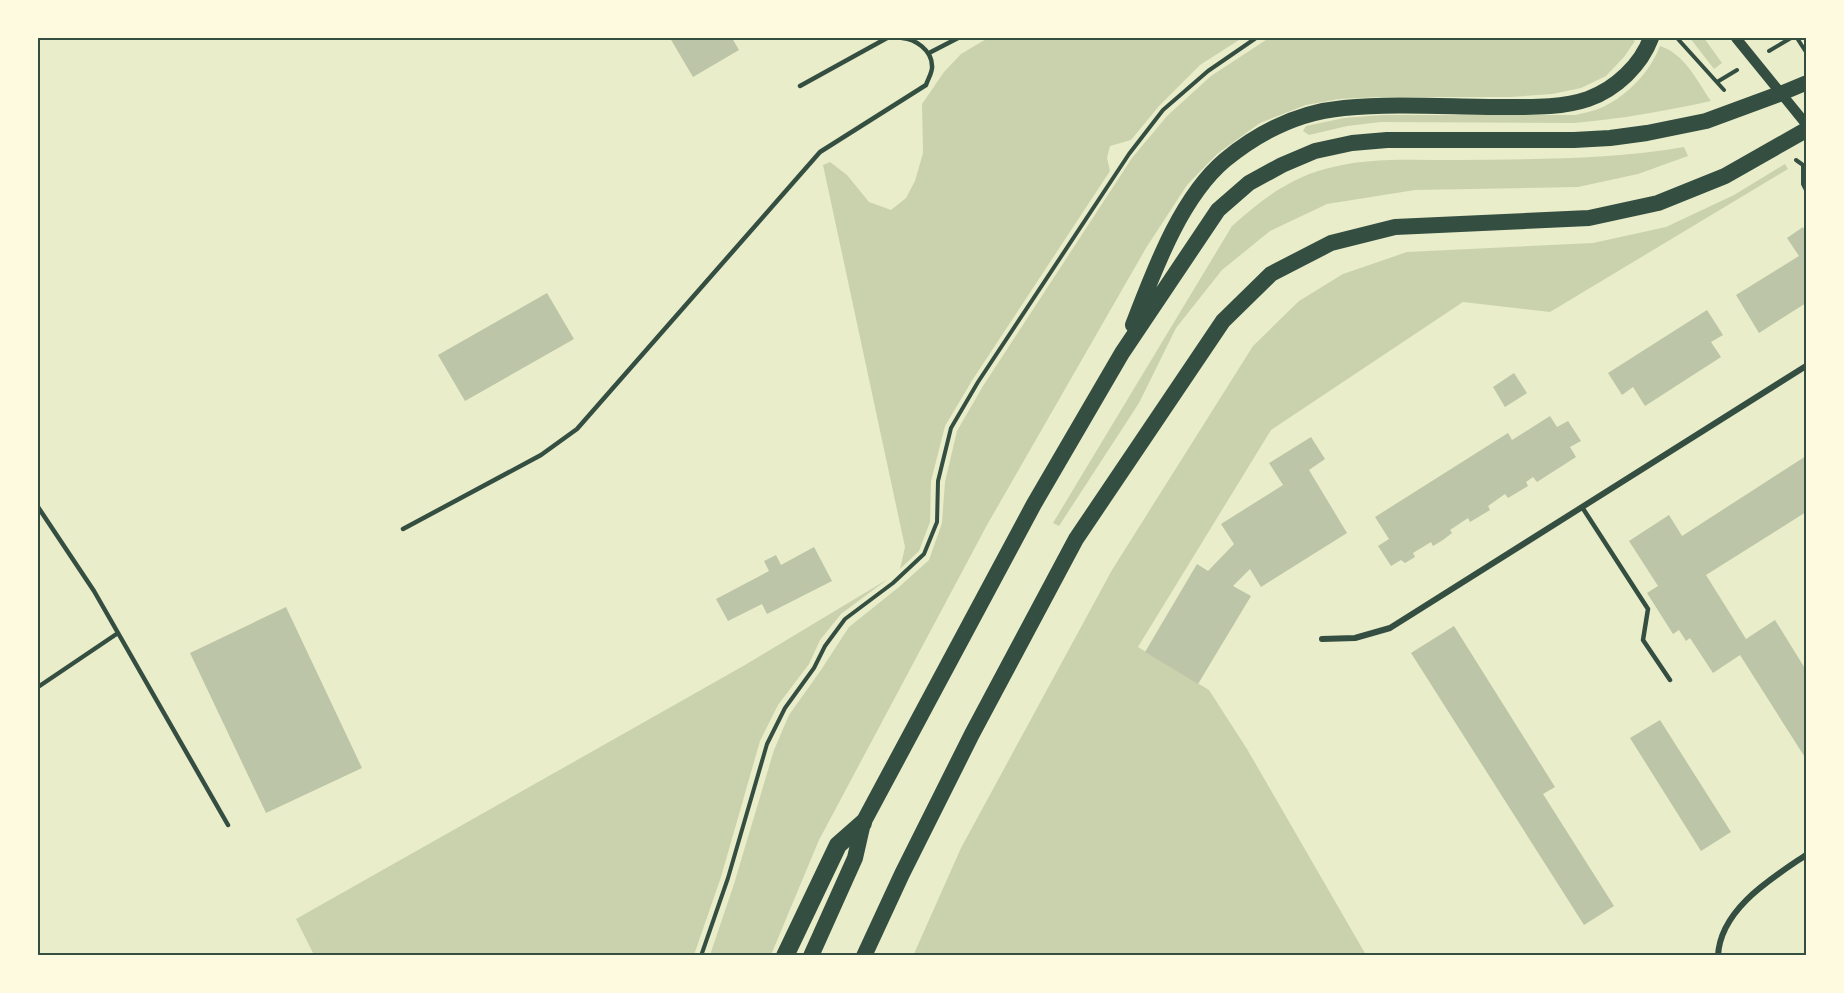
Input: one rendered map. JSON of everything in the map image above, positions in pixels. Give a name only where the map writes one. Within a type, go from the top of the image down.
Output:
[{"type":"highway","points":[[1122,353],[1161,251],[1196,193],[1224,161],[1265,131],[1308,114],[1343,108],[1551,106],[1588,99],[1612,87],[1634,68],[1651,38]]},
{"type":"highway","points":[[811,956],[855,858],[863,823],[1034,504],[1122,353],[1218,210],[1249,183],[1282,165],[1307,155],[1352,143],[1386,140],[1574,140],[1647,133],[1706,121],[1782,93]]},
{"type":"highway","points":[[864,956],[972,734],[1076,539],[1223,321],[1271,274],[1331,243],[1395,227],[1589,219],[1658,203],[1725,176],[1806,130]]},
{"type":"highway","points":[[786,956],[838,845],[863,823]]},
{"type":"main road","points":[[1782,93],[1806,83]]},
{"type":"street","points":[[1736,38],[1806,124]]},
{"type":"street","points":[[1322,639],[1355,638],[1390,628],[1806,366]]},
{"type":"street","points":[[1718,956],[1718,947],[1731,919],[1754,892],[1806,855]]},
{"type":"lane","points":[[800,86],[886,38]]},
{"type":"lane","points":[[403,529],[541,455],[577,429],[820,152],[926,85],[933,66],[929,53],[911,38],[902,38]]},
{"type":"lane","points":[[929,53],[958,38]]},
{"type":"lane","points":[[38,507],[94,591],[228,825]]},
{"type":"lane","points":[[1582,507],[1648,609],[1643,640],[1670,680]]},
{"type":"lane","points":[[38,687],[118,633]]},
{"type":"path","points":[[701,956],[728,878],[767,744],[784,708],[814,668],[825,646],[845,619],[893,583],[924,554],[937,522],[938,481],[951,428],[978,382],[1129,154],[1163,110],[1208,71],[1256,38]]},
{"type":"path","points":[[1677,38],[1717,82]]},
{"type":"path","points":[[1797,38],[1804,43],[1806,52]]},
{"type":"path","points":[[1803,165],[1803,184],[1806,190]]},
{"type":"green space","points":[[988,38],[1242,38],[1200,65],[1159,106],[1131,140],[1110,146],[1107,158],[1110,171],[973,379],[945,426],[931,481],[930,522],[919,551],[900,569],[905,547],[823,165],[830,162],[847,175],[869,202],[891,210],[906,198],[915,181],[923,153],[922,104],[944,72],[961,54]]},
{"type":"green space","points":[[1269,38],[1630,38],[1635,41],[1606,76],[1581,88],[1552,94],[1511,97],[1339,99],[1306,105],[1260,123],[1217,154],[1187,185],[1146,248],[987,525],[819,840],[771,955],[710,955],[774,750],[789,715],[849,627],[929,560],[942,523],[945,482],[957,431],[983,386],[1132,158],[1167,116],[1211,76]]},
{"type":"green space","points":[[1690,38],[1704,38],[1722,63],[1714,69]]},
{"type":"green space","points":[[1660,46],[1677,55],[1711,101],[1643,114],[1574,123],[1381,122],[1347,126],[1309,135],[1303,131],[1306,126],[1344,118],[1382,115],[1575,115],[1585,113],[1612,102],[1637,82],[1656,56]]},
{"type":"green space","points":[[1684,147],[1688,156],[1638,174],[1578,187],[1415,190],[1327,204],[1270,231],[1222,270],[1176,328],[1139,403],[1059,526],[1053,523],[1232,226],[1253,208],[1287,185],[1325,169],[1373,161],[1570,158]]},
{"type":"green space","points":[[1785,164],[1788,169],[1550,312],[1463,302],[1271,430],[1138,647],[1209,690],[1247,749],[1366,955],[913,956],[961,848],[1112,570],[1253,346],[1299,301],[1343,274],[1407,252],[1593,243],[1666,227],[1734,195]]},
{"type":"green space","points":[[888,579],[841,614],[820,640],[809,664],[778,705],[760,741],[721,877],[694,955],[314,955],[296,919],[745,665]]},
{"type":"building","points":[[670,38],[732,38],[739,50],[693,77]]},
{"type":"building","points":[[1803,227],[1806,234],[1806,303],[1759,333],[1736,295],[1799,256],[1787,238]]},
{"type":"building","points":[[547,293],[574,339],[465,401],[438,355]]},
{"type":"building","points":[[1707,310],[1723,335],[1711,342],[1721,357],[1645,406],[1633,387],[1622,395],[1608,373]]},
{"type":"building","points":[[1514,373],[1527,393],[1505,407],[1493,387]]},
{"type":"building","points":[[1550,416],[1557,427],[1568,421],[1581,441],[1570,447],[1576,457],[1537,482],[1533,477],[1526,482],[1528,486],[1508,498],[1505,494],[1488,506],[1490,510],[1470,522],[1468,518],[1450,530],[1452,533],[1443,540],[1433,546],[1431,542],[1413,553],[1415,557],[1405,563],[1401,560],[1391,566],[1378,546],[1389,539],[1375,517],[1508,433],[1512,440]]},
{"type":"building","points":[[1311,437],[1325,459],[1309,470],[1347,533],[1261,587],[1250,569],[1233,586],[1251,596],[1198,684],[1145,652],[1197,564],[1208,571],[1234,544],[1221,524],[1283,485],[1269,463]]},
{"type":"building","points":[[1806,456],[1806,512],[1706,575],[1746,639],[1775,620],[1806,670],[1806,759],[1740,655],[1713,673],[1690,638],[1686,641],[1679,630],[1673,634],[1647,593],[1658,586],[1629,541],[1669,515],[1682,536]]},
{"type":"building","points":[[814,547],[832,581],[767,614],[762,604],[728,621],[716,599],[769,571],[764,561],[776,555],[781,565]]},
{"type":"building","points":[[286,607],[362,768],[266,813],[190,653]]},
{"type":"building","points":[[1454,626],[1555,787],[1543,794],[1614,906],[1584,925],[1411,653]]},
{"type":"building","points":[[1660,720],[1731,832],[1701,851],[1630,738]]}]
